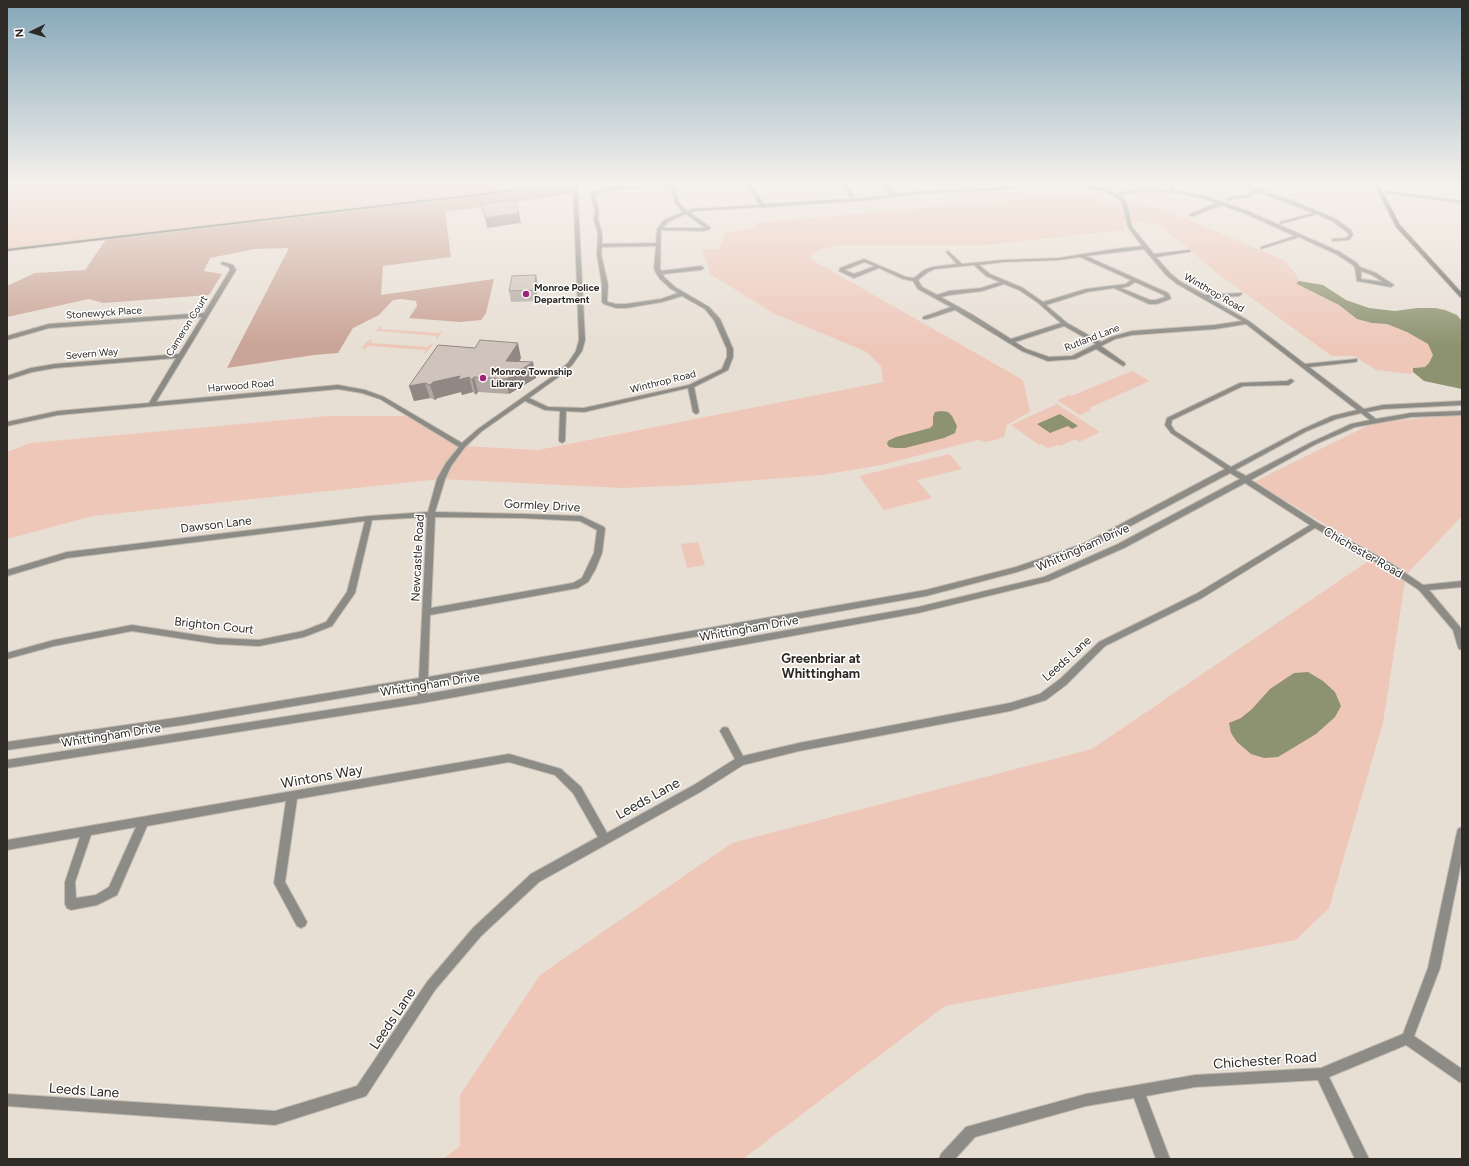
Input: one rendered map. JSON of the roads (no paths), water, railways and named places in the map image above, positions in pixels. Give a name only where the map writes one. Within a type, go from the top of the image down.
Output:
[{"type":"street","points":[[7,250],[115,237]]},
{"type":"street","name":"Newcastle Road","points":[[422,699],[431,514],[441,479],[448,465],[463,446],[480,430],[556,376],[570,364],[579,351],[582,340],[579,237]]},
{"type":"street","points":[[600,237],[599,254],[605,285],[604,301],[606,304],[626,306],[662,300],[682,294]]},
{"type":"street","points":[[658,237],[657,268],[659,272],[701,268]]},
{"type":"street","name":"Winthrop Road","points":[[1138,237],[1152,256],[1179,283],[1247,322],[1375,421]]},
{"type":"street","points":[[1263,248],[1294,237]]},
{"type":"street","points":[[1301,237],[1347,257],[1358,268],[1374,274],[1391,285],[1359,280],[1358,268]]},
{"type":"street","points":[[1334,240],[1347,239],[1349,237]]},
{"type":"street","points":[[1408,237],[1462,296]]},
{"type":"street","points":[[600,246],[658,244]]},
{"type":"street","points":[[879,266],[854,276],[842,271],[842,269],[864,260],[879,266],[905,278],[915,280],[926,271],[934,268],[1003,261],[1038,261],[1145,247]]},
{"type":"street","points":[[1152,256],[1188,251]]},
{"type":"street","points":[[948,252],[960,265]]},
{"type":"street","points":[[1082,256],[1166,294],[1168,298],[1158,302],[1148,302],[1115,287]]},
{"type":"street","name":"Cameron Court","points":[[152,403],[232,270],[231,266],[223,263]]},
{"type":"street","points":[[974,263],[988,275],[1021,290],[1042,304],[1065,324],[1098,345],[1123,364]]},
{"type":"street","name":"Winthrop Road","points":[[525,399],[546,409],[584,410],[691,386],[725,370],[730,358],[730,349],[717,319],[707,308],[682,294],[662,278],[659,272]]},
{"type":"street","name":"Rutland Lane","points":[[915,280],[920,288],[1012,341],[1024,350],[1048,359],[1073,358],[1113,338],[1132,333],[1215,327],[1247,322]]},
{"type":"street","points":[[1042,304],[1069,298],[1086,291],[1127,285],[1135,280]]},
{"type":"street","points":[[936,297],[949,293],[982,289],[1004,282]]},
{"type":"street","points":[[1205,297],[1239,294]]},
{"type":"street","points":[[925,318],[954,308]]},
{"type":"street","name":"Stonewyck Place","points":[[7,338],[49,326],[204,315]]},
{"type":"street","points":[[1012,341],[1065,324]]},
{"type":"street","name":"Severn Way","points":[[7,378],[31,370],[55,366],[179,356]]},
{"type":"street","points":[[1303,366],[1355,360]]},
{"type":"street","name":"Chichester Road","points":[[1291,381],[1289,383],[1242,384],[1169,419],[1168,425],[1172,432],[1314,525],[1389,566],[1422,588],[1457,630],[1462,647]]},
{"type":"street","points":[[691,386],[696,412]]},
{"type":"street","name":"Harwood Road","points":[[7,424],[58,413],[152,403],[338,387],[363,390],[382,398],[463,446]]},
{"type":"street","name":"Whittingham Drive","points":[[7,746],[189,720],[423,681],[551,657],[926,593],[1017,569],[1088,545],[1305,430],[1334,417],[1383,407],[1462,403]]},
{"type":"street","points":[[562,441],[563,410]]},
{"type":"street","name":"Whittingham Drive","points":[[7,764],[422,699],[678,654],[918,610],[1046,580],[1121,546],[1244,479],[1314,443],[1353,426],[1411,415],[1462,413]]},
{"type":"street","name":"Dawson Lane","points":[[7,573],[67,555],[369,518],[431,514]]},
{"type":"street","name":"Gormley Drive","points":[[427,612],[575,586],[585,580],[591,570],[598,553],[601,535],[601,529],[581,519],[431,514]]},
{"type":"street","name":"Brighton Court","points":[[7,656],[54,643],[132,628],[217,641],[259,643],[304,634],[329,624],[351,593],[369,518]]},
{"type":"street","name":"Leeds Lane","points":[[7,1100],[275,1118],[360,1091],[431,986],[477,932],[535,878],[698,788],[741,761],[799,748],[1010,707],[1043,697],[1063,682],[1102,644],[1199,596],[1314,525]]},
{"type":"street","points":[[1422,588],[1462,584]]},
{"type":"street","points":[[725,731],[741,761]]},
{"type":"street","name":"Wintons Way","points":[[7,845],[509,758],[558,772],[577,790],[605,840]]},
{"type":"street","points":[[292,796],[279,883],[301,922]]},
{"type":"street","points":[[88,830],[70,882],[71,904],[97,900],[113,892],[144,821]]},
{"type":"street","points":[[1462,832],[1434,968],[1407,1038],[1462,1078]]},
{"type":"street","name":"Chichester Road","points":[[946,1159],[971,1132],[1086,1100],[1195,1081],[1321,1074],[1407,1038]]},
{"type":"street","points":[[1321,1074],[1362,1159]]},
{"type":"street","points":[[1138,1091],[1163,1159]]},
{"type":"place","name":"Monroe Police Department","points":[[526,294]]},
{"type":"place","name":"Monroe Township Library","points":[[483,378]]},
{"type":"district","name":"Greenbriar at Whittingham","points":[[821,666]]}]
